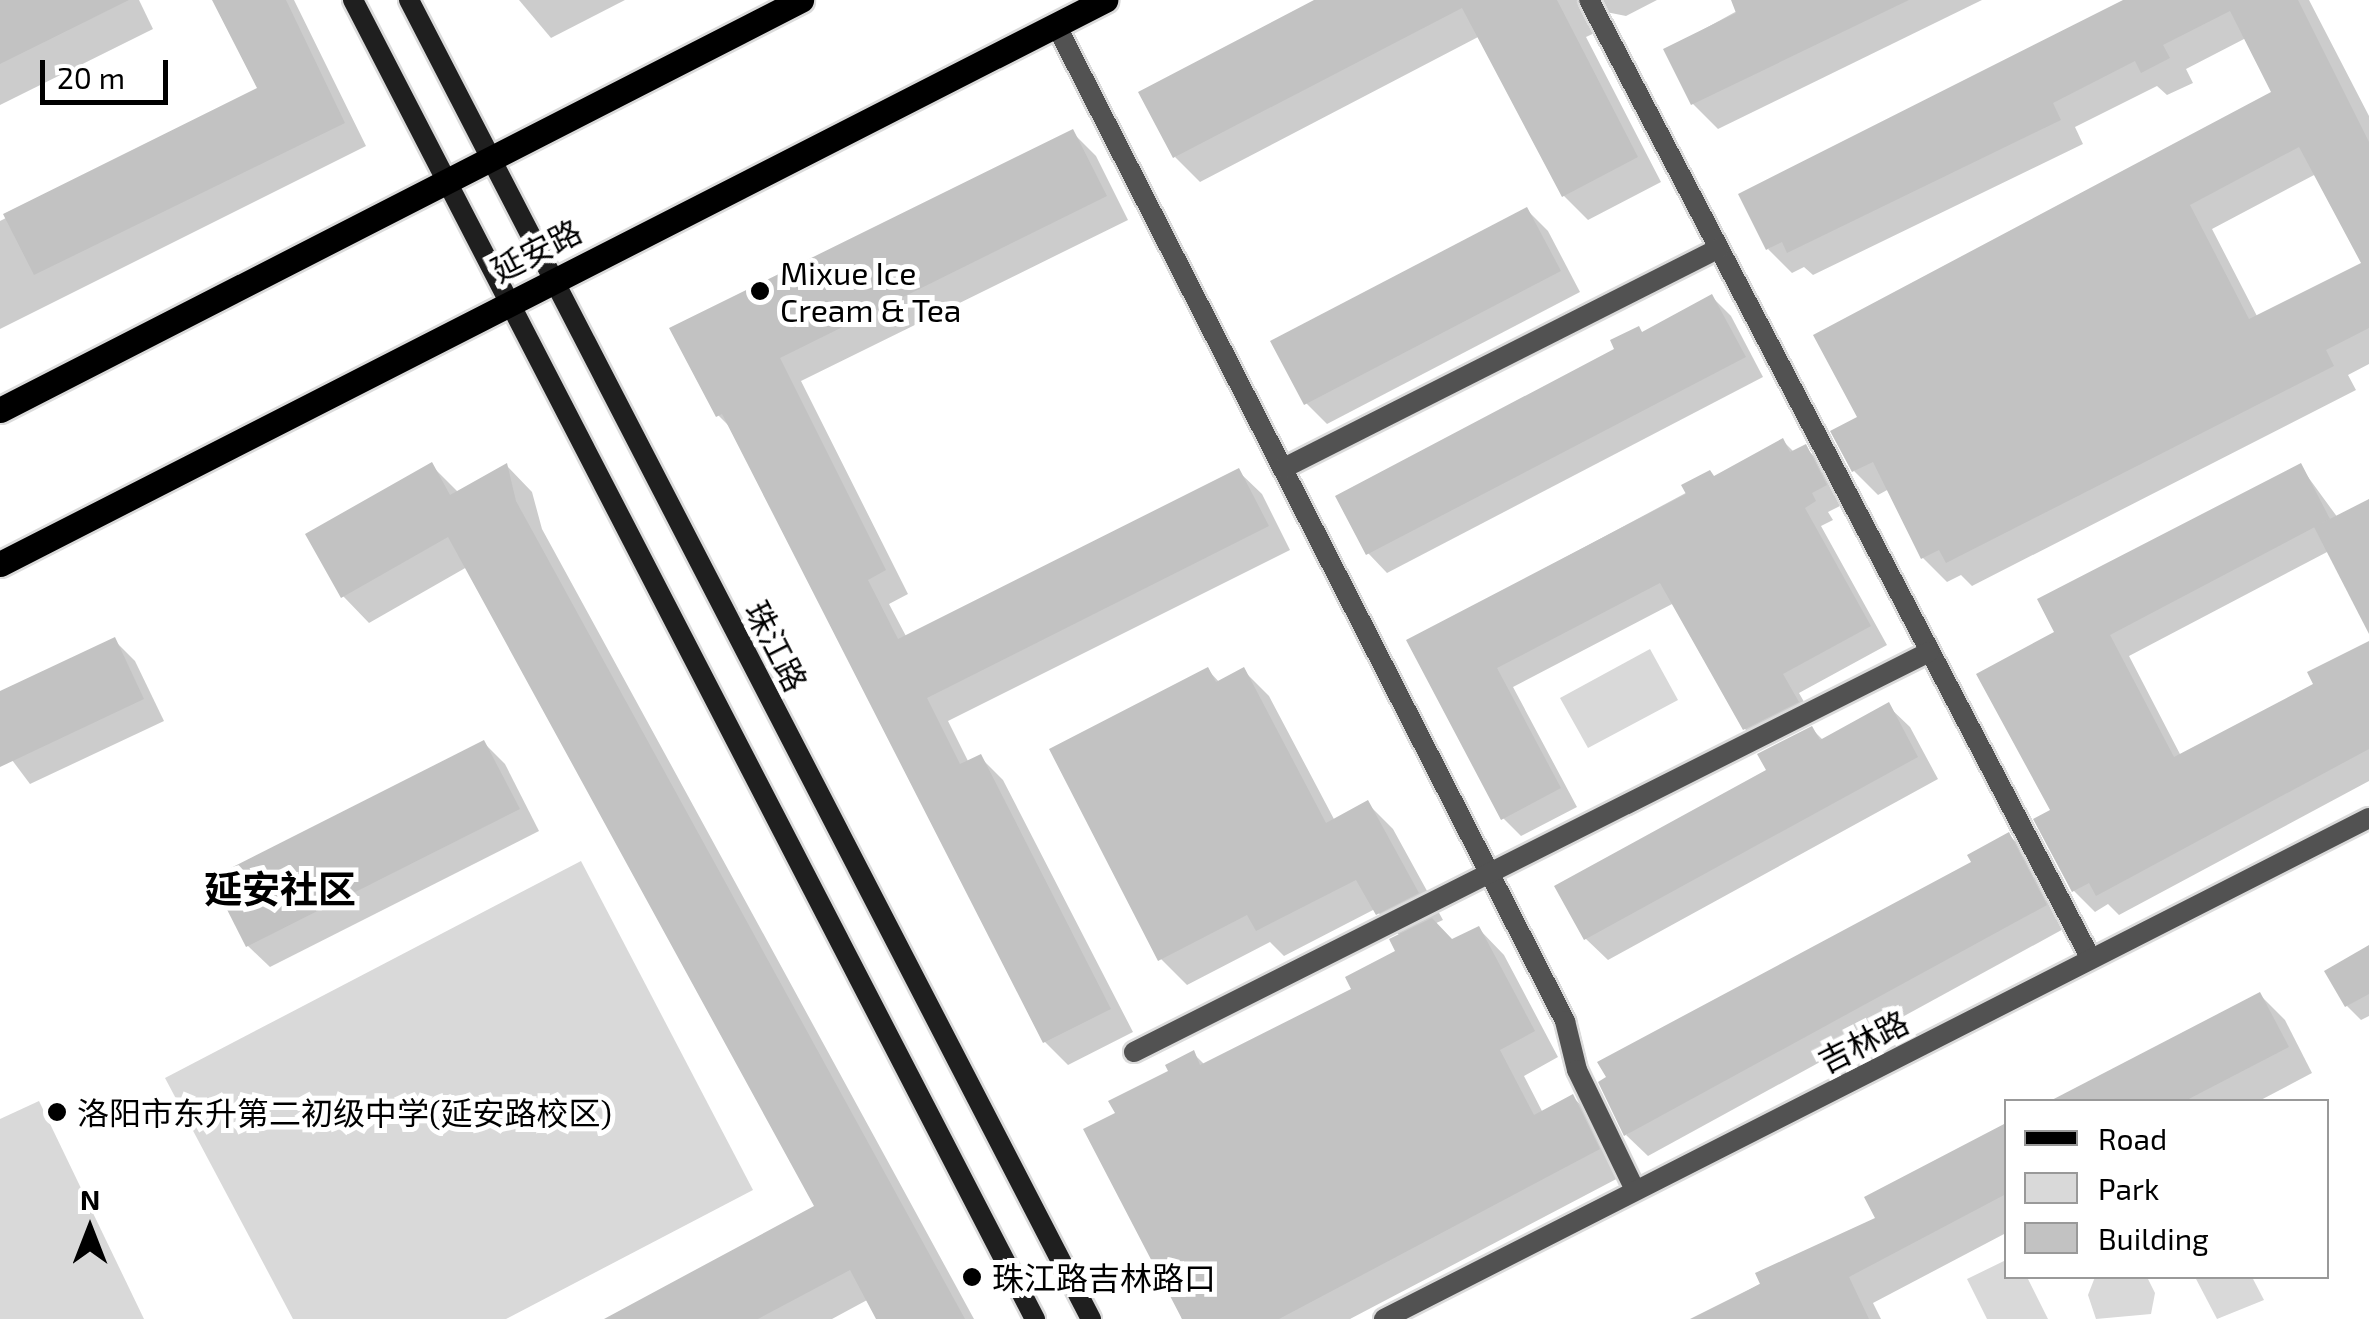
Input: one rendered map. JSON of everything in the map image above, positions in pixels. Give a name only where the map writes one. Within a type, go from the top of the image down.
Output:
[{"type":"main road","points":[[354,0],[1034,1319]]},
{"type":"main road","name":"珠江路","points":[[410,0],[1091,1319]]},
{"type":"main road","points":[[0,410],[801,0]]},
{"type":"main road","name":"延安路","points":[[0,564],[508,301],[1104,0]]},
{"type":"street","points":[[1589,0],[2091,960]]},
{"type":"street","points":[[1056,25],[1565,1022],[1577,1070],[1635,1190]]},
{"type":"street","points":[[1284,468],[1719,248]]},
{"type":"street","points":[[1134,1052],[1930,652]]},
{"type":"street","name":"吉林路","points":[[1384,1319],[2369,818]]},
{"type":"green space","points":[[1650,649],[1678,700],[1588,748],[1560,698]]},
{"type":"green space","points":[[581,861],[753,1190],[506,1319],[293,1319],[165,1078]]},
{"type":"green space","points":[[39,1101],[144,1319],[0,1319],[0,1119]]},
{"type":"green space","points":[[2004,1261],[2004,1279],[2028,1279],[2048,1319],[1987,1319],[1967,1279]]},
{"type":"green space","points":[[2094,1279],[2148,1279],[2155,1293],[2151,1314],[2096,1319],[2088,1295]]},
{"type":"green space","points":[[2196,1279],[2253,1279],[2264,1300],[2217,1319]]},
{"type":"building","points":[[0,0],[129,0],[0,64]]},
{"type":"building","points":[[212,0],[286,0],[345,123],[34,275],[3,214],[257,88]]},
{"type":"building","points":[[1314,0],[1557,0],[1638,157],[1562,197],[1462,8],[1173,158],[1138,92]]},
{"type":"building","points":[[1731,0],[1909,0],[1691,105],[1663,49],[1736,13]]},
{"type":"building","points":[[2123,0],[2298,0],[2369,142],[2369,328],[2326,350],[2334,366],[1946,563],[1939,550],[1921,559],[1873,462],[1852,472],[1830,431],[1857,417],[1813,335],[2271,92],[2230,11],[2163,45],[2170,58],[2141,73],[2135,61],[2053,103],[2061,120],[1787,253],[1782,242],[1766,250],[1738,194]],"holes":[[[2299,147],[2361,263],[2249,319],[2190,205]]]},
{"type":"building","points":[[1073,129],[1107,196],[780,358],[886,570],[868,580],[898,639],[1239,468],[1269,526],[927,698],[960,764],[981,754],[1111,1009],[1043,1043],[722,414],[716,417],[669,328]]},
{"type":"building","points":[[1527,207],[1561,271],[1304,405],[1270,341]]},
{"type":"building","points":[[1712,294],[1746,357],[1366,555],[1335,496],[1614,349],[1610,340],[1639,326],[1642,332]]},
{"type":"building","points":[[1783,438],[1790,452],[1806,444],[1827,485],[1812,493],[1816,501],[1805,508],[1871,626],[1783,674],[1799,702],[1743,730],[1660,583],[1497,668],[1561,788],[1501,820],[1406,640],[1686,494],[1681,485],[1710,470],[1714,476]]},
{"type":"building","points":[[432,462],[450,495],[507,463],[516,501],[965,1319],[876,1319],[850,1270],[758,1319],[604,1319],[814,1206],[448,537],[341,598],[305,534]]},
{"type":"building","points":[[2301,463],[2330,519],[2110,635],[2174,757],[2313,684],[2307,672],[2369,641],[2369,749],[2096,896],[2089,883],[2072,892],[2033,819],[2050,810],[1976,674],[2054,632],[2037,599]]},
{"type":"building","points":[[2369,499],[2369,634],[2314,527]]},
{"type":"building","points":[[115,637],[144,699],[0,767],[0,691]]},
{"type":"building","points":[[1208,667],[1216,682],[1244,667],[1326,823],[1368,800],[1419,893],[1376,915],[1356,880],[1256,931],[1247,915],[1158,961],[1049,749]]},
{"type":"building","points":[[1889,702],[1918,757],[1584,940],[1554,886],[1766,770],[1757,754],[1812,726],[1820,740]]},
{"type":"building","points":[[484,740],[520,809],[246,947],[211,878]]},
{"type":"building","points":[[2009,832],[2047,905],[1624,1136],[1598,1082],[1606,1077],[1597,1062],[1971,862],[1967,855]]},
{"type":"building","points":[[1432,918],[1452,939],[1479,926],[1535,1031],[1500,1050],[1534,1115],[1573,1094],[1600,1149],[1279,1319],[1182,1319],[1083,1129],[1115,1113],[1108,1101],[1168,1071],[1165,1065],[1194,1050],[1200,1065],[1351,989],[1345,977],[1395,951],[1389,939]]},
{"type":"building","points":[[2369,945],[2369,994],[2345,1007],[2324,971]]},
{"type":"building","points":[[2260,992],[2289,1047],[2189,1099],[2054,1099]]},
{"type":"building","points":[[2004,1124],[2004,1195],[1849,1277],[1869,1319],[1690,1319],[1760,1284],[1755,1273],[1875,1218],[1864,1197]]},
{"type":"place","name":"Mixue Ice Cream & Tea","points":[[760,291]]},
{"type":"place","name":"洛阳市东升第二初级中学(延安路校区)","points":[[57,1112]]},
{"type":"place","name":"珠江路吉林路口","points":[[972,1277]]},
{"type":"district","name":"延安社区","points":[[280,889]]}]
